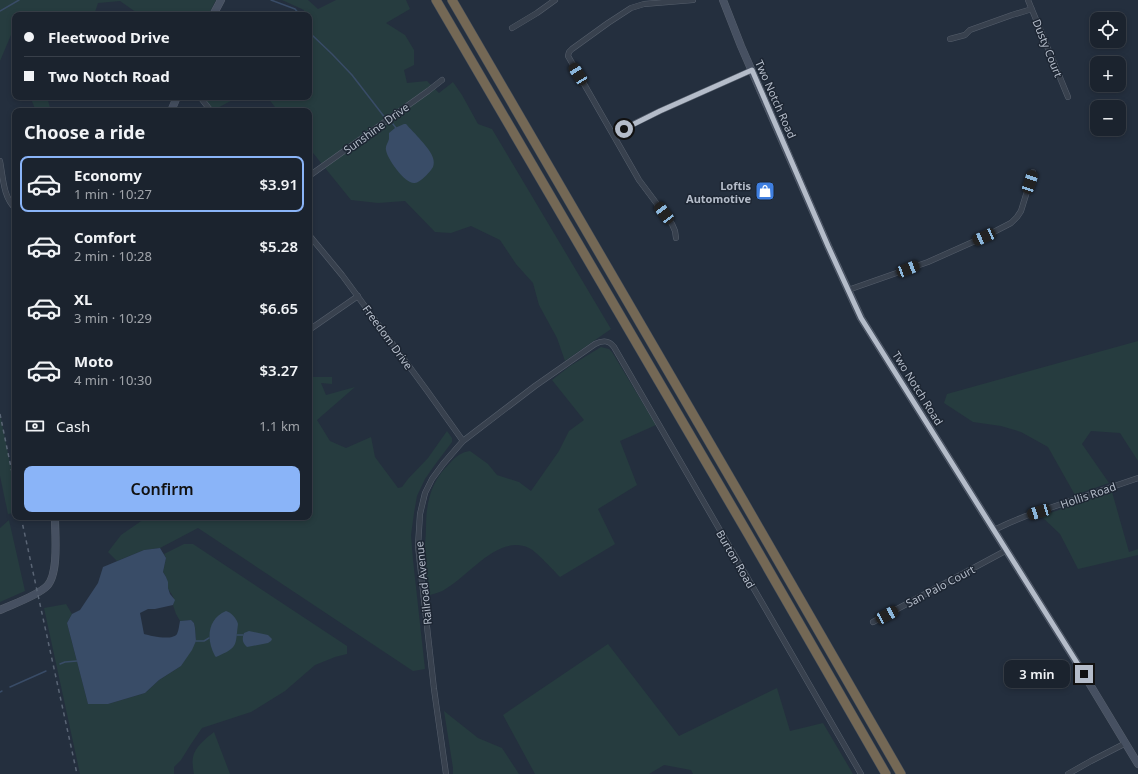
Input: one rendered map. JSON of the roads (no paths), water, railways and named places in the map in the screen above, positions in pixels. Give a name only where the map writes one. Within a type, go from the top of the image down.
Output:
[{"type":"highway","points":[[436,0],[744,527],[886,774]]},
{"type":"highway","points":[[452,0],[740,494],[901,774]]},
{"type":"street","points":[[215,12],[221,0]]},
{"type":"street","points":[[512,28],[555,0]]},
{"type":"street","points":[[676,238],[672,224],[640,180],[568,56],[572,48],[608,22],[632,8],[644,4],[693,0]]},
{"type":"street","name":"Two Notch Road","points":[[723,0],[732,26],[861,318],[1077,663],[1138,764]]},
{"type":"street","name":"Dusty Court","points":[[1028,0],[1068,97]]},
{"type":"street","points":[[950,39],[965,35],[970,30],[1032,9]]},
{"type":"street","points":[[613,134],[660,111],[752,70]]},
{"type":"street","name":"Sunshine Drive","points":[[312,174],[442,80]]},
{"type":"street","points":[[202,100],[209,108]]},
{"type":"street","points":[[0,161],[7,197],[12,206]]},
{"type":"street","points":[[848,290],[928,262],[1011,223],[1021,211],[1033,172]]},
{"type":"street","name":"Freedom Drive","points":[[312,239],[358,296],[463,441]]},
{"type":"street","points":[[312,328],[358,296]]},
{"type":"street","name":"Railroad Avenue","points":[[446,774],[434,689],[419,557],[418,531],[423,500],[429,485],[443,464],[463,441],[535,386],[595,344],[605,341],[611,344]]},
{"type":"street","name":"Burton Road","points":[[611,344],[861,774]]},
{"type":"street","name":"Hollis Road","points":[[994,530],[1009,522],[1138,478]]},
{"type":"street","points":[[0,610],[37,593],[46,587],[50,582],[54,572],[55,563],[56,520]]},
{"type":"street","name":"San Palo Court","points":[[873,622],[1006,550]]},
{"type":"street","points":[[1068,774],[1084,764],[1126,743]]},
{"type":"water","points":[[406,124],[425,145],[432,154],[434,160],[433,167],[430,171],[422,179],[415,183],[411,183],[402,176],[390,159],[386,150],[389,133],[395,128]]},
{"type":"water","points":[[160,548],[166,558],[163,572],[168,582],[170,594],[175,600],[173,605],[148,609],[140,613],[144,634],[166,638],[171,637],[177,634],[180,621],[191,620],[194,623],[196,641],[192,650],[181,666],[159,680],[145,693],[108,704],[88,704],[67,623],[72,614],[80,610],[98,583],[103,567],[144,550]]},
{"type":"water","points":[[226,611],[232,614],[238,624],[236,641],[229,651],[216,657],[210,643],[210,630],[215,619]]},
{"type":"water","points":[[249,631],[268,635],[272,639],[268,643],[247,647],[243,642],[243,637],[244,633]]},
{"type":"waterway","points":[[0,11],[19,0]]},
{"type":"waterway","points":[[271,0],[295,9],[298,12]]},
{"type":"waterway","points":[[312,35],[352,75],[386,119]]},
{"type":"waterway","points":[[393,124],[396,128]]},
{"type":"waterway","points":[[237,635],[243,635]]},
{"type":"waterway","points":[[196,641],[204,641],[209,638]]},
{"type":"waterway","points":[[60,664],[77,661]]},
{"type":"waterway","points":[[10,687],[46,671]]},
{"type":"railway","points":[[0,414],[12,472]]},
{"type":"railway","points":[[22,520],[77,774]]},
{"type":"place","name":"Loftis Automotive","points":[[765,191]]}]
